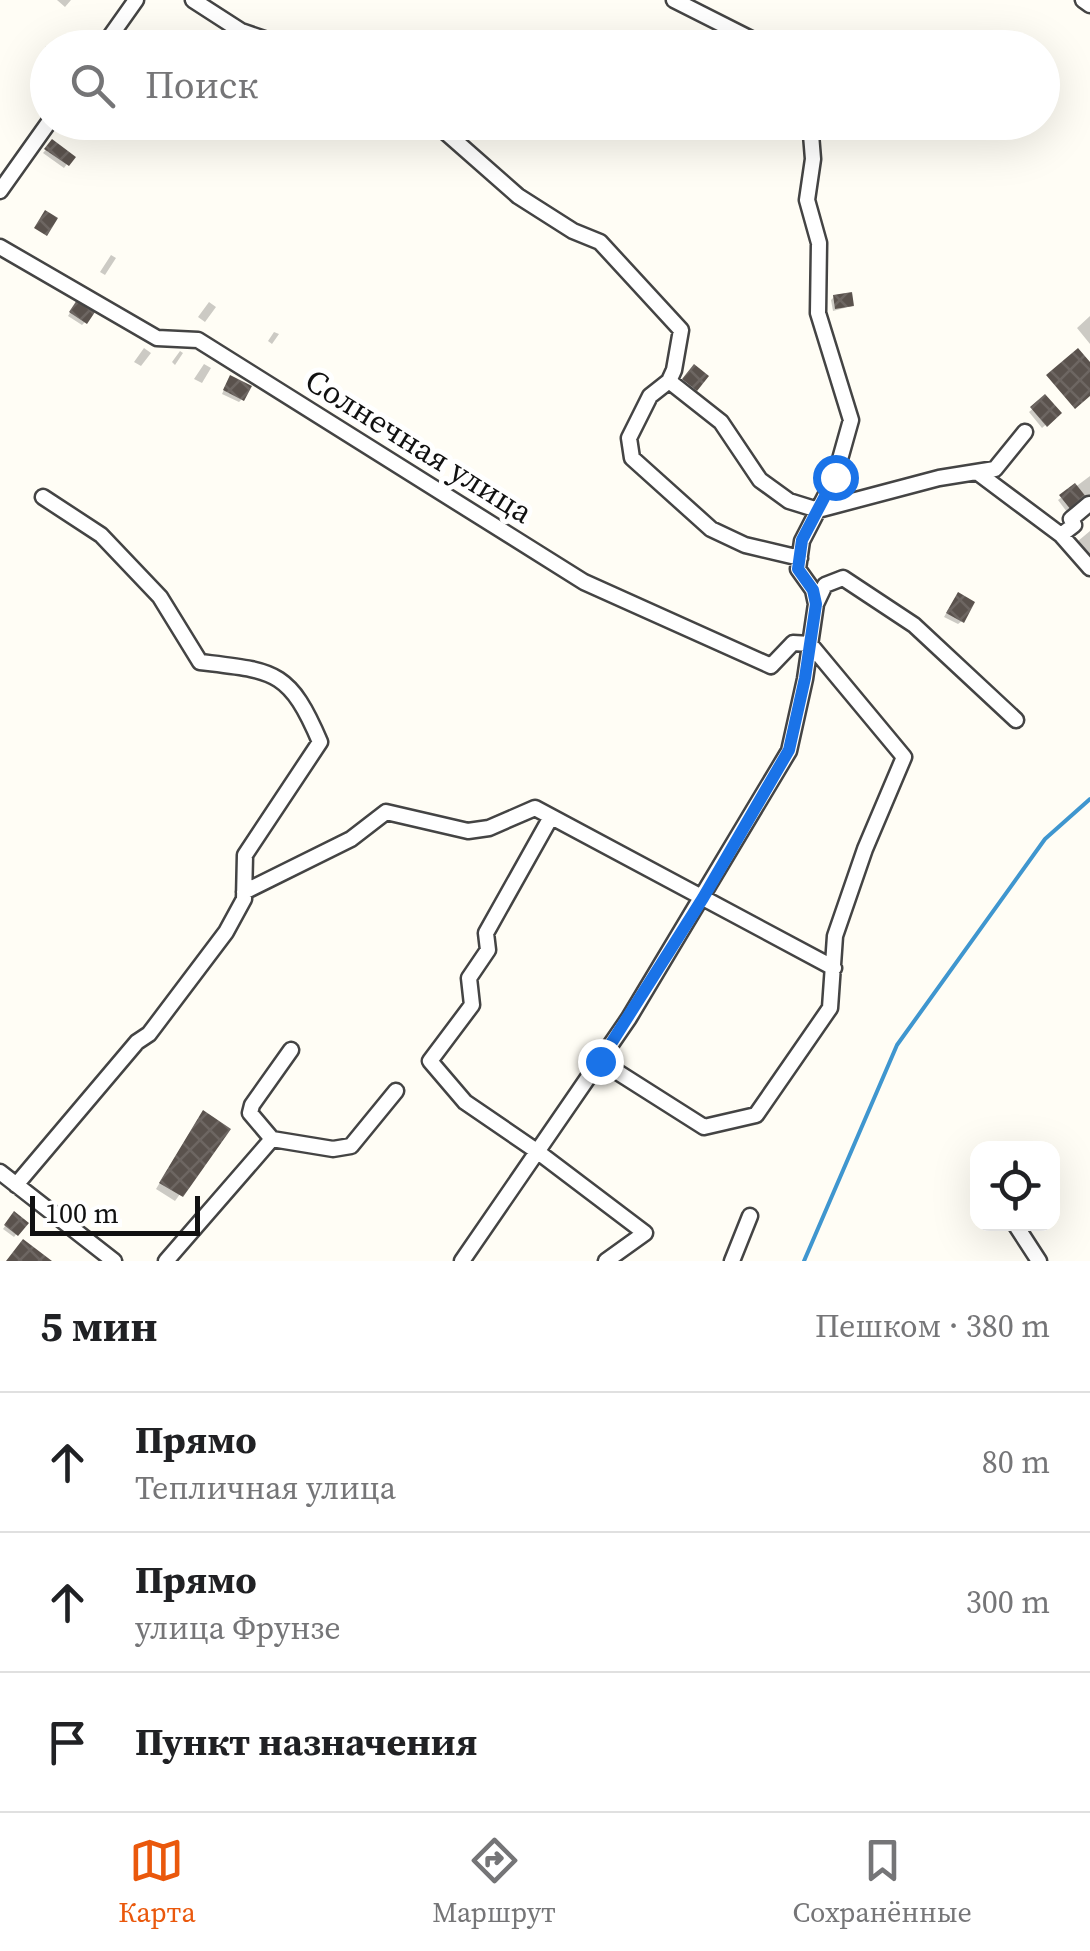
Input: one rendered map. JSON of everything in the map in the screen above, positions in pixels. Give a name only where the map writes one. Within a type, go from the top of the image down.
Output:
[{"type":"street","points":[[115,30],[136,0]]},
{"type":"street","points":[[193,0],[239,30]]},
{"type":"street","points":[[674,0],[733,30]]},
{"type":"street","points":[[1083,0],[1090,5]]},
{"type":"street","points":[[0,191],[36,140]]},
{"type":"street","points":[[454,140],[518,196],[600,242],[681,330],[674,370],[668,381],[650,396],[630,438],[632,458],[711,529],[745,545],[800,558]]},
{"type":"street","points":[[811,140],[807,200],[819,242],[818,313],[852,420],[835,477],[802,540],[798,569],[813,590],[816,604]]},
{"type":"street","name":"Солнечная улица","points":[[0,247],[157,338],[198,340],[584,582],[771,666],[793,643],[810,644]]},
{"type":"street","points":[[668,381],[721,422],[760,480],[789,502],[818,510],[924,482],[995,469],[1025,432]]},
{"type":"street","points":[[978,473],[1061,535],[1090,568]]},
{"type":"street","points":[[16,1185],[137,1042],[149,1034],[226,932],[244,899],[244,855],[320,742],[303,702],[267,670],[200,662],[160,597],[125,560],[101,535],[43,497]]},
{"type":"street","points":[[1061,535],[1074,526],[1071,519],[1089,504]]},
{"type":"street","points":[[462,1261],[600,1061],[703,898],[789,750],[816,604],[826,585],[843,578],[914,624],[1016,720]]},
{"type":"street","points":[[600,1061],[704,1126],[756,1115],[830,1008],[835,936],[865,849],[904,757],[810,644]]},
{"type":"street","points":[[244,892],[351,839],[386,812],[468,831],[488,828],[535,808],[834,968]]},
{"type":"street","points":[[550,817],[486,933],[488,950],[470,978],[472,1005],[430,1061],[464,1102],[645,1233],[606,1261]]},
{"type":"street","points":[[291,1050],[250,1113],[272,1140],[333,1148],[351,1146],[396,1091]]},
{"type":"street","points":[[166,1261],[272,1140]]},
{"type":"street","points":[[0,1172],[114,1261]]},
{"type":"street","points":[[732,1261],[750,1216]]},
{"type":"street","points":[[1020,1231],[1039,1261]]},
{"type":"building","points":[[53,140],[76,157],[69,166],[44,149]]},
{"type":"building","points":[[45,210],[58,218],[47,236],[34,228]]},
{"type":"building","points":[[852,292],[854,306],[835,309],[833,295]]},
{"type":"building","points":[[77,300],[95,312],[87,324],[69,312]]},
{"type":"building","points":[[1078,348],[1090,362],[1090,396],[1075,409],[1046,375]]},
{"type":"building","points":[[694,364],[709,376],[697,391],[682,379]]},
{"type":"building","points":[[230,375],[252,386],[244,401],[223,390]]},
{"type":"building","points":[[1045,394],[1062,413],[1047,427],[1030,407]]},
{"type":"building","points":[[1075,483],[1087,498],[1071,510],[1059,495]]},
{"type":"building","points":[[958,592],[975,602],[964,623],[946,613]]},
{"type":"building","points":[[203,1110],[231,1129],[183,1197],[159,1183]]},
{"type":"building","points":[[14,1211],[29,1223],[18,1236],[4,1225]]},
{"type":"building","points":[[23,1239],[52,1261],[6,1261]]},
{"type":"waterway","points":[[804,1261],[897,1045],[1045,839],[1090,799]]},
{"type":"route","points":[[600,1061],[703,898],[789,750],[816,604],[813,590],[798,569],[802,540],[835,477]]}]
